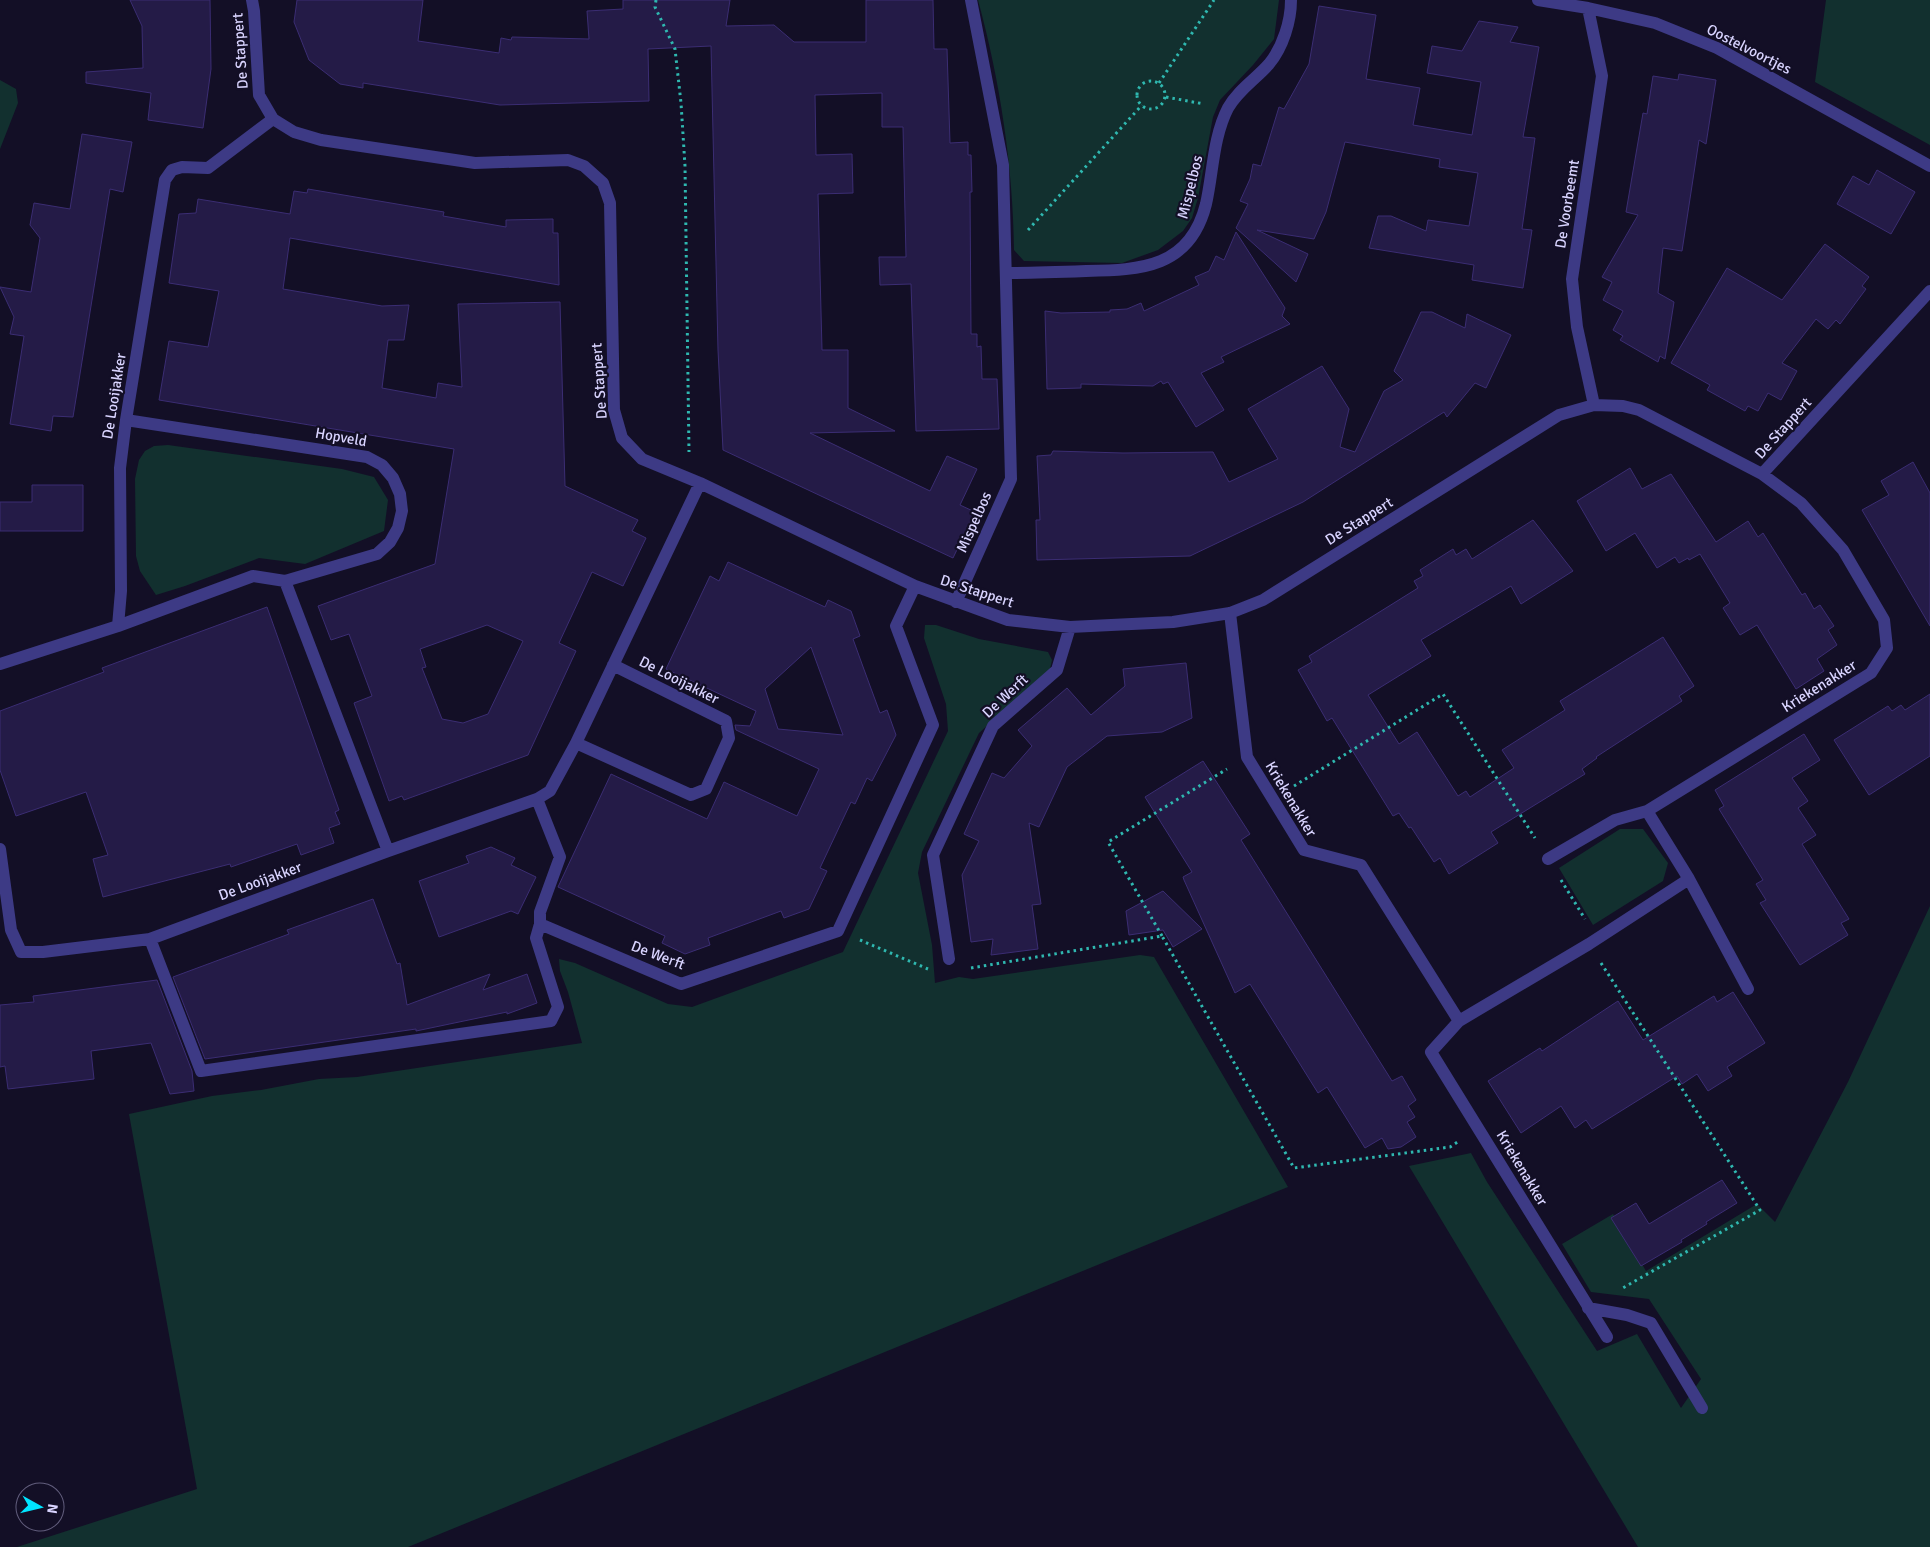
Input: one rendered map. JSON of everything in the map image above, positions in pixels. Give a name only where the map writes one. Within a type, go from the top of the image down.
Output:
[{"type":"street","name":"De Stappert","points":[[252,0],[259,96],[273,119],[294,132],[321,140],[475,163],[568,160],[584,166],[603,183],[610,203],[614,410],[622,438],[642,459],[700,483],[915,586],[1008,620],[1070,627],[1173,622],[1230,613],[1263,600],[1559,415],[1594,405],[1624,406],[1639,410],[1762,474],[1930,291]]},
{"type":"street","name":"Mispelbos","points":[[956,602],[1011,480],[1003,165],[971,0]]},
{"type":"street","name":"Mispelbos","points":[[1006,273],[1127,270],[1154,265],[1177,253],[1196,232],[1205,206],[1219,134],[1228,109],[1238,94],[1270,62],[1284,39],[1291,0]]},
{"type":"street","name":"Oostelvoortjes","points":[[1538,0],[1588,8],[1655,23],[1717,48],[1930,166]]},
{"type":"street","name":"De Voorbeemt","points":[[1588,8],[1602,76],[1572,278],[1577,327],[1594,405]]},
{"type":"street","name":"De Looijakker","points":[[118,626],[121,590],[120,468],[165,180],[172,170],[182,167],[208,168],[273,119]]},
{"type":"street","name":"Hopveld","points":[[118,626],[253,576],[285,581],[377,554],[390,542],[398,528],[402,511],[400,494],[393,478],[382,465],[367,457],[126,420]]},
{"type":"street","name":"Kriekenakker","points":[[1548,859],[1615,820],[1647,811],[1871,674],[1887,648],[1884,620],[1843,550],[1801,504],[1762,474]]},
{"type":"street","name":"De Looijakker","points":[[0,849],[11,930],[21,952],[43,952],[150,939],[537,798],[550,791],[576,743],[700,483]]},
{"type":"street","points":[[285,581],[388,851]]},
{"type":"street","points":[[838,931],[933,725],[896,626],[915,586]]},
{"type":"street","name":"Kriekenakker","points":[[1230,613],[1247,757],[1304,850],[1360,865],[1459,1022]]},
{"type":"street","points":[[0,664],[118,626]]},
{"type":"street","name":"De Werft","points":[[948,959],[933,855],[993,726],[1057,670],[1070,627]]},
{"type":"street","name":"De Looijakker","points":[[576,743],[691,795],[706,790],[729,738],[726,721],[613,665]]},
{"type":"street","points":[[150,939],[201,1071],[551,1021],[558,1007],[536,938],[540,924],[540,912],[560,857],[537,798]]},
{"type":"street","points":[[1647,811],[1689,879],[1748,989]]},
{"type":"street","name":"Kriekenakker","points":[[1607,1337],[1431,1052],[1459,1022],[1593,942],[1689,879]]},
{"type":"street","name":"De Werft","points":[[540,924],[681,984],[838,931]]},
{"type":"street","points":[[1588,1308],[1627,1315],[1651,1322],[1702,1408]]},
{"type":"path","points":[[656,0],[655,6],[675,49],[685,166],[690,454],[682,476]]},
{"type":"path","points":[[1159,83],[1214,0]]},
{"type":"path","points":[[1151,80],[1159,83],[1164,89],[1166,97],[1162,104],[1157,108],[1142,105],[1139,101],[1139,88],[1151,80]]},
{"type":"path","points":[[1166,97],[1228,109]]},
{"type":"path","points":[[1005,256],[1142,105]]},
{"type":"path","points":[[1273,800],[1443,694],[1548,859],[1593,942],[1760,1210],[1588,1308]]},
{"type":"path","points":[[1247,757],[1108,842],[1294,1168],[1450,1147],[1478,1127]]},
{"type":"path","points":[[838,931],[927,969],[935,970]]},
{"type":"path","points":[[970,968],[1162,936]]},
{"type":"green space","points":[[978,0],[1279,0],[1274,39],[1253,65],[1220,100],[1213,117],[1198,198],[1192,218],[1183,231],[1158,250],[1122,263],[1024,261],[1014,250],[1011,187],[1004,124],[993,61]]},
{"type":"green space","points":[[1826,0],[1930,0],[1930,145],[1815,82]]},
{"type":"green space","points":[[0,80],[16,89],[18,103],[0,149]]},
{"type":"green space","points":[[168,445],[342,469],[374,477],[388,500],[384,531],[305,564],[259,558],[156,595],[140,571],[136,556],[135,479],[139,460],[145,451],[154,446]]},
{"type":"green space","points":[[925,625],[936,625],[979,639],[1048,652],[1052,660],[1050,669],[979,733],[922,852],[918,873],[932,945],[935,983],[959,977],[973,979],[1140,955],[1154,957],[1288,1187],[408,1547],[17,1547],[197,1489],[129,1114],[212,1096],[261,1090],[319,1079],[357,1077],[582,1043],[568,992],[560,971],[559,959],[575,963],[668,1004],[692,1007],[843,952],[948,731],[946,704],[924,638]]},
{"type":"green space","points":[[1620,829],[1643,829],[1668,863],[1663,881],[1593,925],[1559,868]]},
{"type":"green space","points":[[1930,906],[1930,1547],[1638,1547],[1409,1166],[1471,1153],[1487,1182],[1597,1351],[1637,1334],[1681,1408],[1701,1379],[1649,1299],[1591,1292],[1562,1244],[1613,1214],[1646,1271],[1757,1204],[1775,1222],[1848,1082]]},
{"type":"building","points":[[130,0],[210,0],[211,69],[203,128],[148,120],[151,93],[86,83],[86,72],[143,68],[142,26]]},
{"type":"building","points":[[297,0],[423,0],[418,41],[499,53],[501,38],[511,40],[512,37],[589,39],[587,11],[623,9],[623,0],[730,0],[726,26],[774,25],[794,42],[866,42],[866,0],[933,0],[934,49],[947,49],[950,143],[968,142],[968,155],[971,155],[971,334],[977,334],[977,347],[981,346],[982,379],[997,379],[999,429],[916,431],[911,284],[880,285],[879,257],[906,257],[903,127],[882,127],[882,93],[815,95],[816,155],[852,154],[853,193],[818,194],[822,350],[848,350],[848,408],[895,431],[810,433],[930,491],[947,456],[977,469],[960,505],[975,512],[953,558],[723,450],[718,350],[711,46],[648,49],[649,101],[500,105],[363,83],[363,88],[340,84],[309,60],[294,22]]},
{"type":"building","points":[[1319,6],[1376,15],[1366,79],[1420,88],[1413,125],[1472,135],[1481,82],[1427,73],[1432,46],[1462,51],[1479,21],[1518,27],[1510,42],[1539,47],[1523,137],[1535,138],[1522,229],[1532,230],[1523,288],[1472,280],[1474,265],[1369,248],[1378,216],[1391,216],[1426,231],[1428,220],[1469,226],[1478,173],[1439,167],[1440,159],[1345,142],[1326,212],[1314,239],[1257,230],[1308,254],[1296,282],[1236,228],[1248,204],[1240,201],[1250,179],[1253,164],[1261,166],[1279,107],[1284,109],[1309,64]]},
{"type":"building","points":[[1679,74],[1716,80],[1706,144],[1699,140],[1682,251],[1663,248],[1658,293],[1674,302],[1665,359],[1660,356],[1658,362],[1620,340],[1623,336],[1613,330],[1623,311],[1603,300],[1612,282],[1602,277],[1638,215],[1626,212],[1643,113],[1647,114],[1653,76],[1678,80]]},
{"type":"building","points":[[82,134],[132,142],[123,192],[110,189],[73,417],[53,416],[51,431],[10,424],[24,336],[10,334],[14,317],[0,287],[31,292],[40,238],[30,225],[34,203],[70,209]]},
{"type":"building","points":[[1877,170],[1915,192],[1891,234],[1837,204],[1853,176],[1869,185]]},
{"type":"building","points":[[308,189],[444,212],[443,216],[506,227],[506,220],[553,219],[553,233],[558,233],[559,285],[290,238],[283,289],[382,306],[409,305],[404,340],[388,340],[382,388],[436,398],[438,383],[462,387],[458,304],[560,302],[565,486],[638,520],[632,531],[646,538],[623,586],[592,572],[559,643],[576,651],[528,755],[404,800],[402,796],[389,801],[354,703],[372,696],[349,634],[331,640],[318,606],[435,564],[454,449],[159,400],[169,341],[208,347],[219,291],[169,283],[179,214],[196,213],[198,199],[290,214],[294,191],[307,193]],"holes":[[[487,625],[523,641],[488,714],[463,723],[442,719],[422,668],[426,667],[420,649]]]},
{"type":"building","points":[[1236,232],[1285,308],[1282,316],[1290,324],[1221,357],[1224,362],[1201,373],[1224,410],[1196,427],[1168,382],[1163,384],[1161,381],[1153,386],[1081,384],[1081,388],[1047,389],[1045,311],[1061,313],[1110,312],[1110,310],[1127,309],[1141,303],[1144,311],[1199,285],[1195,277],[1209,271],[1216,256],[1224,260]]},
{"type":"building","points":[[1825,244],[1869,277],[1862,286],[1866,289],[1840,324],[1836,320],[1828,329],[1816,319],[1782,363],[1797,371],[1781,400],[1768,393],[1758,411],[1748,406],[1745,411],[1707,390],[1710,385],[1671,363],[1727,268],[1782,300]]},
{"type":"building","points":[[1421,312],[1432,312],[1465,328],[1467,314],[1511,335],[1486,388],[1475,383],[1447,417],[1444,412],[1303,502],[1190,556],[1037,560],[1036,520],[1040,520],[1037,456],[1051,455],[1053,451],[1123,453],[1213,452],[1229,482],[1278,459],[1248,409],[1322,366],[1349,409],[1340,447],[1355,452],[1384,391],[1403,380],[1394,371]]},
{"type":"building","points":[[1913,462],[1930,493],[1930,626],[1862,510],[1889,495],[1881,481]]},
{"type":"building","points":[[1630,468],[1642,489],[1671,474],[1716,542],[1748,521],[1758,537],[1763,533],[1802,595],[1805,593],[1814,609],[1820,605],[1834,626],[1828,630],[1837,645],[1817,659],[1824,671],[1796,689],[1757,625],[1740,635],[1723,608],[1730,603],[1700,554],[1679,563],[1675,557],[1657,568],[1635,533],[1606,551],[1577,501]]},
{"type":"building","points":[[32,485],[83,485],[83,531],[0,531],[0,502],[32,502]]},
{"type":"building","points":[[1533,520],[1573,571],[1521,604],[1511,586],[1421,640],[1431,656],[1368,695],[1399,744],[1417,732],[1458,796],[1466,791],[1470,797],[1514,768],[1502,750],[1565,710],[1560,701],[1663,637],[1694,686],[1679,696],[1682,701],[1596,757],[1582,769],[1585,774],[1491,832],[1498,843],[1449,874],[1440,858],[1434,862],[1411,827],[1409,828],[1399,813],[1393,816],[1332,718],[1327,721],[1298,670],[1312,662],[1309,656],[1418,588],[1414,581],[1423,576],[1420,570],[1453,549],[1456,555],[1466,549],[1472,559]]},
{"type":"building","points":[[728,562],[825,607],[828,600],[851,611],[860,636],[853,639],[862,664],[880,713],[887,710],[896,735],[872,781],[867,778],[855,804],[851,802],[820,868],[827,871],[809,909],[784,918],[781,911],[708,938],[710,945],[685,954],[662,943],[665,936],[558,887],[611,774],[707,819],[724,782],[797,816],[819,769],[736,730],[735,725],[750,726],[756,711],[666,669],[710,576],[719,581]],"holes":[[[811,647],[843,735],[778,729],[765,689]]]},
{"type":"building","points":[[267,607],[339,810],[335,812],[340,824],[329,828],[334,843],[301,855],[297,844],[231,867],[230,864],[103,897],[93,859],[108,855],[86,792],[16,816],[0,770],[0,711],[104,672],[102,668]]},
{"type":"building","points":[[1186,663],[1192,718],[1162,732],[1107,736],[1067,767],[1039,827],[1029,823],[1041,904],[1032,905],[1038,949],[991,955],[993,939],[971,942],[962,875],[979,841],[964,834],[992,773],[1004,778],[1032,746],[1018,730],[1067,688],[1091,715],[1125,686],[1123,669]]},
{"type":"building","points":[[1930,694],[1930,756],[1869,795],[1834,740],[1888,706],[1892,711],[1901,705],[1905,710]]},
{"type":"building","points":[[1804,734],[1820,760],[1792,778],[1808,801],[1798,808],[1816,835],[1802,844],[1849,919],[1841,923],[1848,935],[1800,965],[1760,903],[1766,900],[1756,884],[1763,880],[1719,809],[1724,806],[1715,790]]},
{"type":"building","points":[[1203,761],[1250,834],[1241,840],[1392,1081],[1402,1076],[1416,1100],[1408,1106],[1415,1117],[1407,1122],[1416,1137],[1401,1147],[1388,1149],[1382,1138],[1365,1148],[1327,1087],[1318,1093],[1250,984],[1235,993],[1184,880],[1183,877],[1192,872],[1145,797]]},
{"type":"building","points":[[491,847],[515,858],[511,865],[536,877],[518,914],[511,911],[439,937],[419,881],[469,863],[466,856]]},
{"type":"building","points":[[1163,891],[1202,929],[1173,947],[1163,930],[1129,935],[1126,911]]},
{"type":"building","points":[[373,899],[397,964],[400,963],[407,1005],[490,974],[483,990],[527,974],[537,1003],[507,1014],[507,1012],[416,1031],[416,1029],[205,1059],[173,977],[289,934],[287,930]]},
{"type":"building","points":[[157,980],[192,1071],[194,1091],[170,1094],[151,1043],[91,1051],[94,1079],[8,1089],[5,1066],[0,1067],[0,1005],[34,1002],[33,996]]},
{"type":"building","points":[[1733,992],[1765,1043],[1727,1067],[1732,1076],[1708,1091],[1697,1074],[1682,1084],[1677,1076],[1592,1129],[1586,1120],[1575,1128],[1561,1106],[1521,1133],[1488,1081],[1540,1048],[1542,1051],[1618,1001],[1643,1040],[1714,996],[1717,1002]]},
{"type":"building","points":[[1722,1180],[1737,1203],[1706,1222],[1707,1224],[1681,1240],[1682,1242],[1641,1266],[1611,1218],[1636,1203],[1649,1224]]}]
